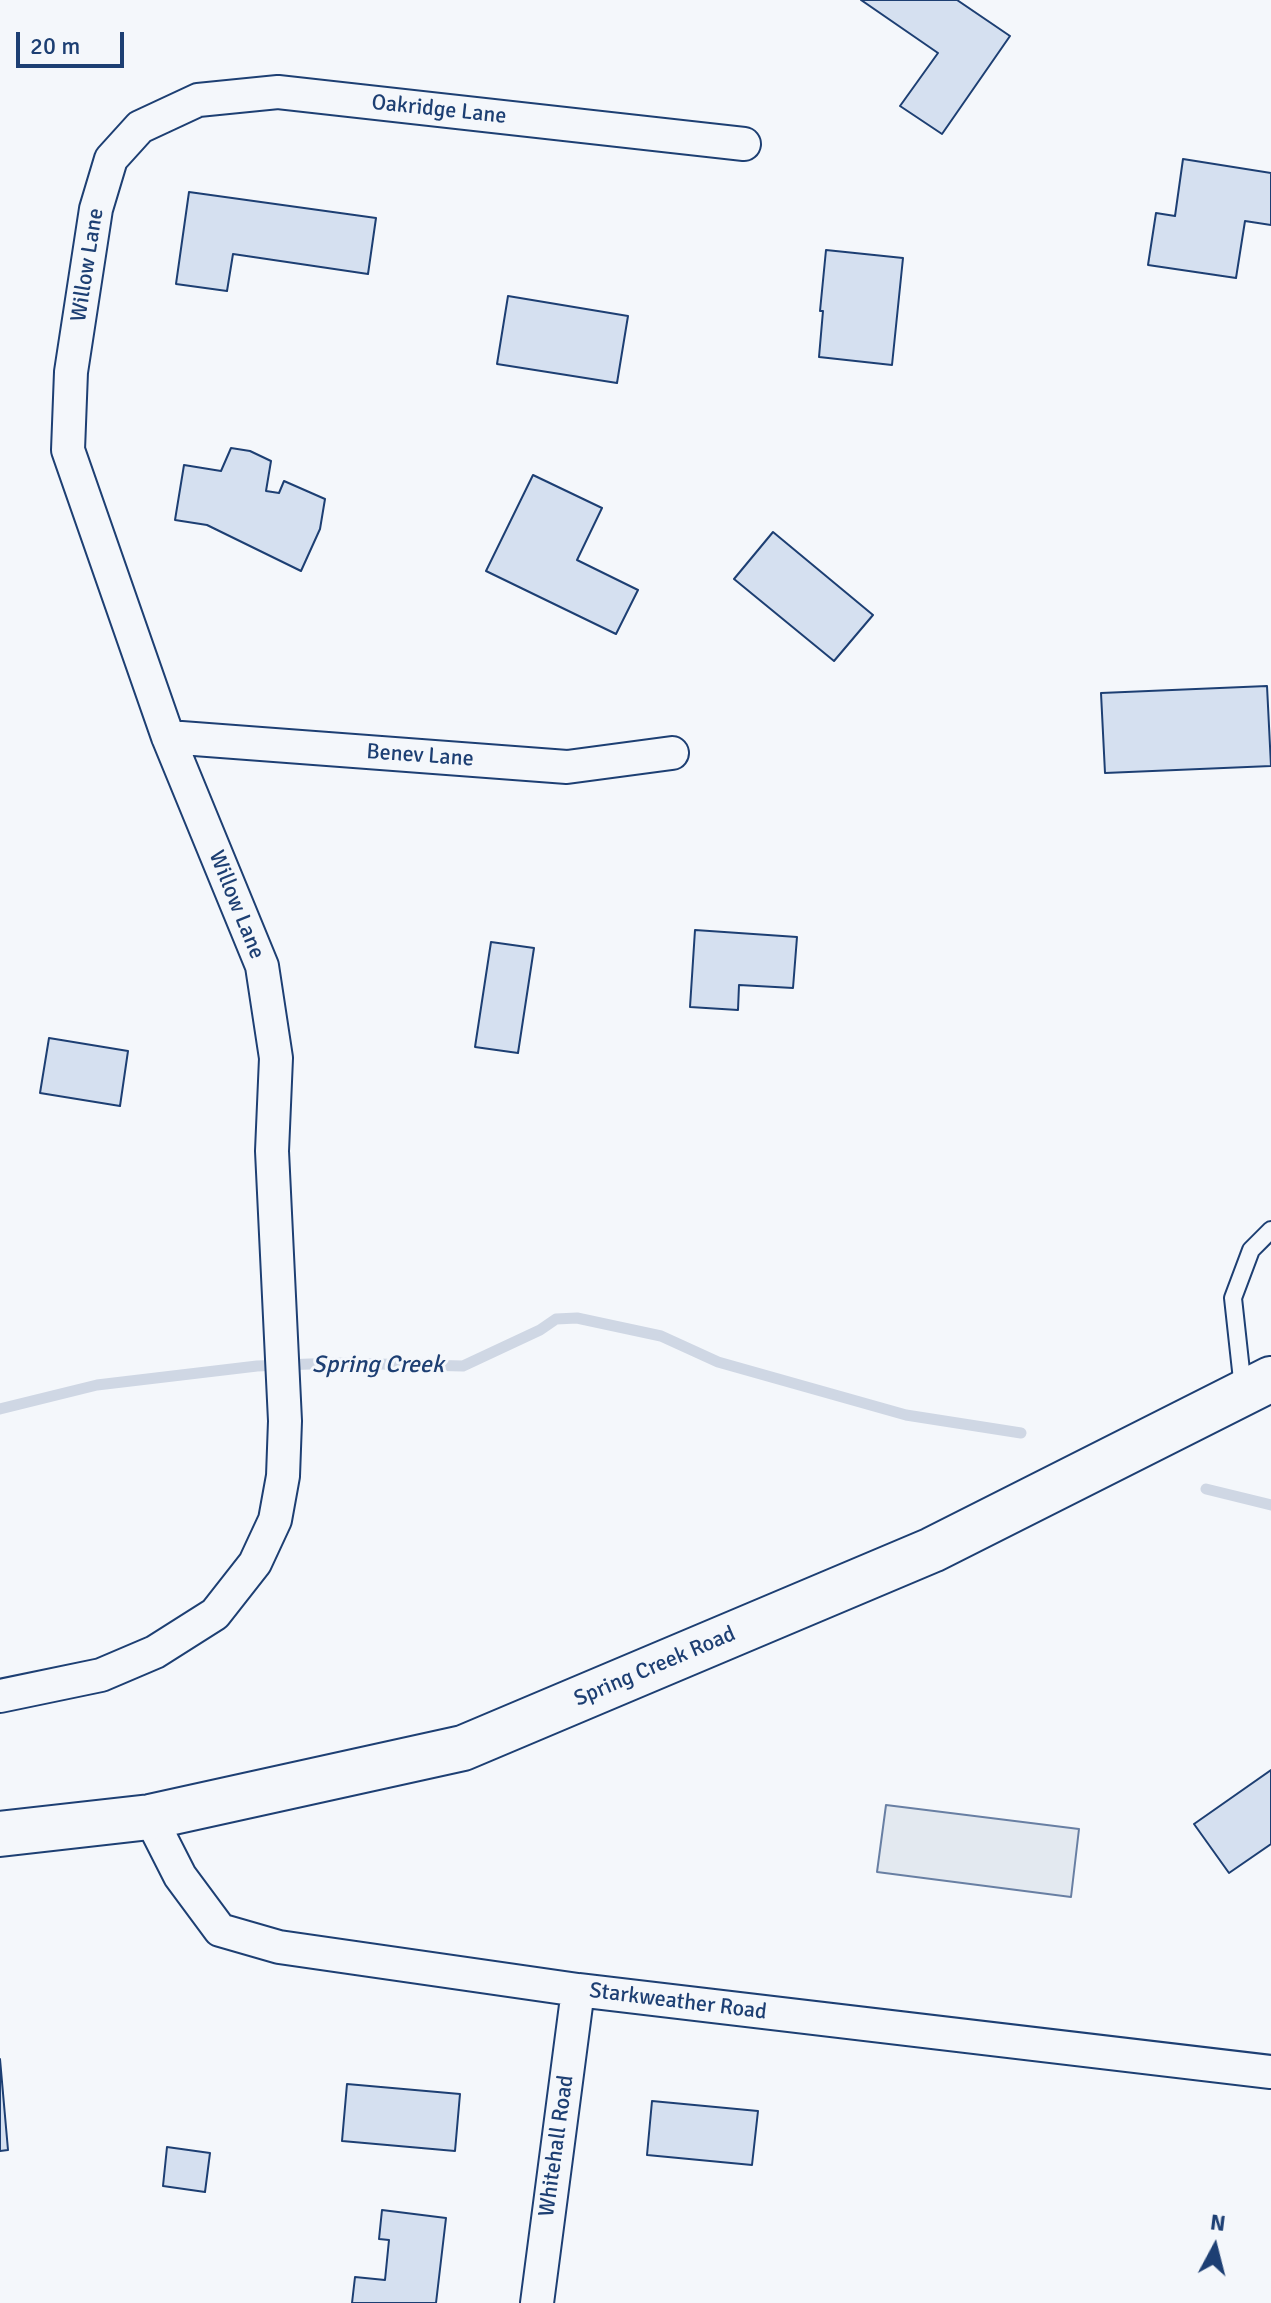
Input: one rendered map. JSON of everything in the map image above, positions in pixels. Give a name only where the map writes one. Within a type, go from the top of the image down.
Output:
[{"type":"main road","name":"Spring Creek Road","points":[[0,1834],[150,1817],[463,1748],[932,1550],[1257,1385]]},
{"type":"street","name":"Oakridge Lane","points":[[140,127],[198,100],[278,92],[744,144]]},
{"type":"street","name":"Willow Lane","points":[[0,1696],[101,1675],[155,1652],[215,1614],[255,1563],[275,1520],[283,1476],[285,1421],[272,1151],[276,1058],[262,966],[168,737],[68,450],[71,372],[96,209],[111,159],[140,127]]},
{"type":"street","name":"Benev Lane","points":[[168,737],[567,767],[672,753]]},
{"type":"street","name":"Starkweather Road","points":[[150,1817],[180,1876],[220,1930],[279,1947],[578,1990],[1271,2072]]},
{"type":"street","name":"Whitehall Road","points":[[537,2303],[578,1990]]},
{"type":"lane","points":[[1257,1385],[1233,1298],[1251,1250],[1271,1230]]},
{"type":"shaded area","points":[[886,1805],[1079,1829],[1071,1897],[877,1872]]},
{"type":"building","points":[[861,0],[957,0],[1010,36],[942,134],[900,106],[938,53]]},
{"type":"building","points":[[1183,159],[1271,173],[1271,225],[1245,221],[1236,278],[1148,265],[1156,213],[1175,216]]},
{"type":"building","points":[[189,192],[376,218],[368,274],[233,254],[227,291],[176,284]]},
{"type":"building","points":[[826,250],[903,258],[892,365],[819,357]]},
{"type":"building","points":[[508,296],[628,316],[617,383],[497,364]]},
{"type":"building","points":[[231,448],[250,451],[271,461],[266,491],[279,493],[284,481],[325,499],[320,529],[301,571],[207,525],[175,520],[184,465],[221,471]]},
{"type":"building","points":[[533,475],[602,508],[577,560],[638,590],[616,634],[486,571]]},
{"type":"building","points":[[773,532],[873,615],[834,661],[734,579]]},
{"type":"building","points":[[1267,686],[1271,766],[1105,773],[1101,693]]},
{"type":"building","points":[[695,930],[797,937],[793,988],[739,985],[738,1010],[690,1007]]},
{"type":"building","points":[[491,942],[534,948],[518,1053],[475,1047]]},
{"type":"building","points":[[49,1038],[128,1051],[120,1106],[40,1093]]},
{"type":"building","points":[[1271,1770],[1271,1844],[1229,1873],[1194,1824]]},
{"type":"building","points":[[0,2059],[8,2150],[0,2151]]},
{"type":"building","points":[[347,2084],[460,2094],[455,2151],[342,2141]]},
{"type":"building","points":[[652,2101],[758,2111],[752,2165],[647,2155]]},
{"type":"building","points":[[167,2147],[210,2153],[205,2192],[163,2186]]},
{"type":"building","points":[[382,2210],[446,2218],[436,2303],[352,2303],[355,2277],[385,2280],[389,2240],[379,2239]]},
{"type":"waterway","name":"Spring Creek","points":[[0,1409],[97,1385],[257,1366],[336,1363],[463,1366],[540,1330],[556,1319],[577,1318],[661,1336],[718,1362],[906,1415],[1021,1433]]},
{"type":"waterway","name":"Spring Creek","points":[[1206,1489],[1271,1505]]}]
